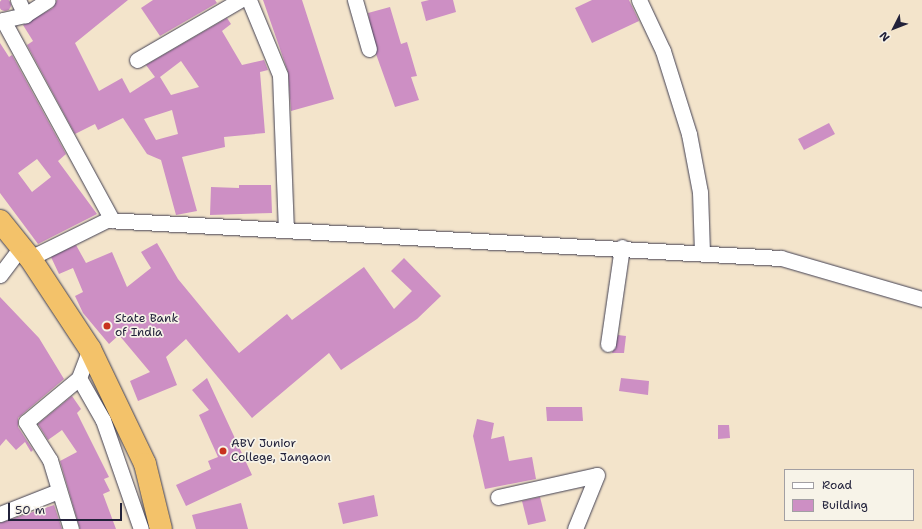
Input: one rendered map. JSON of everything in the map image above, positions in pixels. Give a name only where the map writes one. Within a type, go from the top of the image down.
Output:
[{"type":"highway","points":[[0,220],[26,252],[90,349],[145,464],[161,529]]},
{"type":"street","points":[[18,0],[25,15]]},
{"type":"street","points":[[48,0],[25,15],[3,20],[112,220]]},
{"type":"street","points":[[137,60],[240,0]]},
{"type":"street","points":[[249,0],[280,75],[286,230]]},
{"type":"street","points":[[355,0],[368,49]]},
{"type":"street","points":[[639,0],[663,51],[689,134],[700,192],[702,253]]},
{"type":"street","points":[[0,275],[26,252],[112,220],[622,247],[781,258],[922,299]]},
{"type":"street","points":[[608,344],[622,247]]},
{"type":"street","points":[[71,529],[58,491],[50,460],[26,422],[79,378],[90,349]]},
{"type":"street","points":[[79,378],[103,420],[141,529]]},
{"type":"street","points":[[498,497],[597,475],[575,529]]},
{"type":"street","points":[[0,514],[58,491]]},
{"type":"building","points":[[5,-1],[9,1],[11,5],[9,9],[5,11],[1,9],[-1,5],[1,1]]},
{"type":"building","points":[[57,0],[128,0],[75,43],[99,91],[122,78],[130,93],[155,77],[146,65],[227,18],[231,24],[222,31],[242,65],[264,60],[268,70],[260,72],[265,133],[224,137],[225,147],[182,157],[197,211],[176,215],[161,160],[147,154],[123,118],[98,130],[95,124],[75,134],[27,45],[33,41],[23,25],[53,8]],"holes":[[[181,61],[199,87],[171,95],[160,77]],[[172,110],[178,134],[156,140],[144,119]]]},
{"type":"building","points":[[153,0],[215,0],[217,3],[160,36],[141,8]]},
{"type":"building","points":[[263,0],[302,0],[334,99],[291,111],[288,72]]},
{"type":"building","points":[[429,0],[453,0],[456,12],[426,21],[421,2]]},
{"type":"building","points":[[592,0],[629,0],[639,21],[592,43],[575,8]]},
{"type":"building","points":[[390,7],[401,44],[407,42],[417,76],[411,77],[419,100],[395,107],[376,54],[368,13]]},
{"type":"building","points":[[0,43],[9,57],[12,55],[66,154],[58,161],[97,214],[38,244],[0,193]],"holes":[[[37,159],[51,177],[32,192],[18,173]]]},
{"type":"building","points":[[829,123],[835,134],[804,150],[798,139]]},
{"type":"building","points":[[239,185],[271,185],[272,213],[210,215],[211,187],[239,188]]},
{"type":"building","points":[[157,243],[178,279],[239,353],[287,314],[292,320],[364,267],[394,309],[412,291],[391,271],[404,258],[441,296],[417,319],[341,370],[329,353],[252,418],[186,339],[166,357],[177,385],[138,401],[130,381],[150,372],[119,335],[109,344],[83,313],[75,296],[83,292],[73,268],[59,274],[51,257],[76,245],[86,263],[112,252],[127,287],[151,268],[141,252]]},
{"type":"building","points":[[0,297],[39,338],[64,379],[18,418],[18,427],[33,450],[31,452],[25,442],[16,450],[6,439],[0,446]]},
{"type":"building","points":[[618,335],[626,336],[624,353],[612,353]]},
{"type":"building","points":[[207,378],[252,475],[186,506],[176,485],[211,469],[208,461],[218,457],[199,415],[209,410],[192,390]]},
{"type":"building","points":[[621,378],[649,381],[648,395],[619,391]]},
{"type":"building","points":[[72,396],[81,409],[77,413],[109,477],[104,479],[110,491],[103,494],[116,529],[80,529],[60,461],[77,452],[62,430],[48,440],[38,424]]},
{"type":"building","points":[[546,407],[582,407],[583,421],[547,421]]},
{"type":"building","points":[[477,419],[494,423],[491,439],[504,436],[509,461],[532,457],[536,479],[485,489],[473,436]]},
{"type":"building","points":[[718,425],[729,425],[730,438],[718,439]]},
{"type":"building","points":[[374,495],[378,516],[343,524],[338,503]]},
{"type":"building","points":[[540,497],[546,521],[528,525],[522,501]]},
{"type":"building","points":[[241,503],[248,529],[196,529],[192,515]]},
{"type":"building","points":[[54,505],[62,529],[0,529],[0,523]]},
{"type":"place","name":"State Bank of India","points":[[107,326]]},
{"type":"place","name":"ABV Junior College, Jangaon","points":[[223,451]]}]
